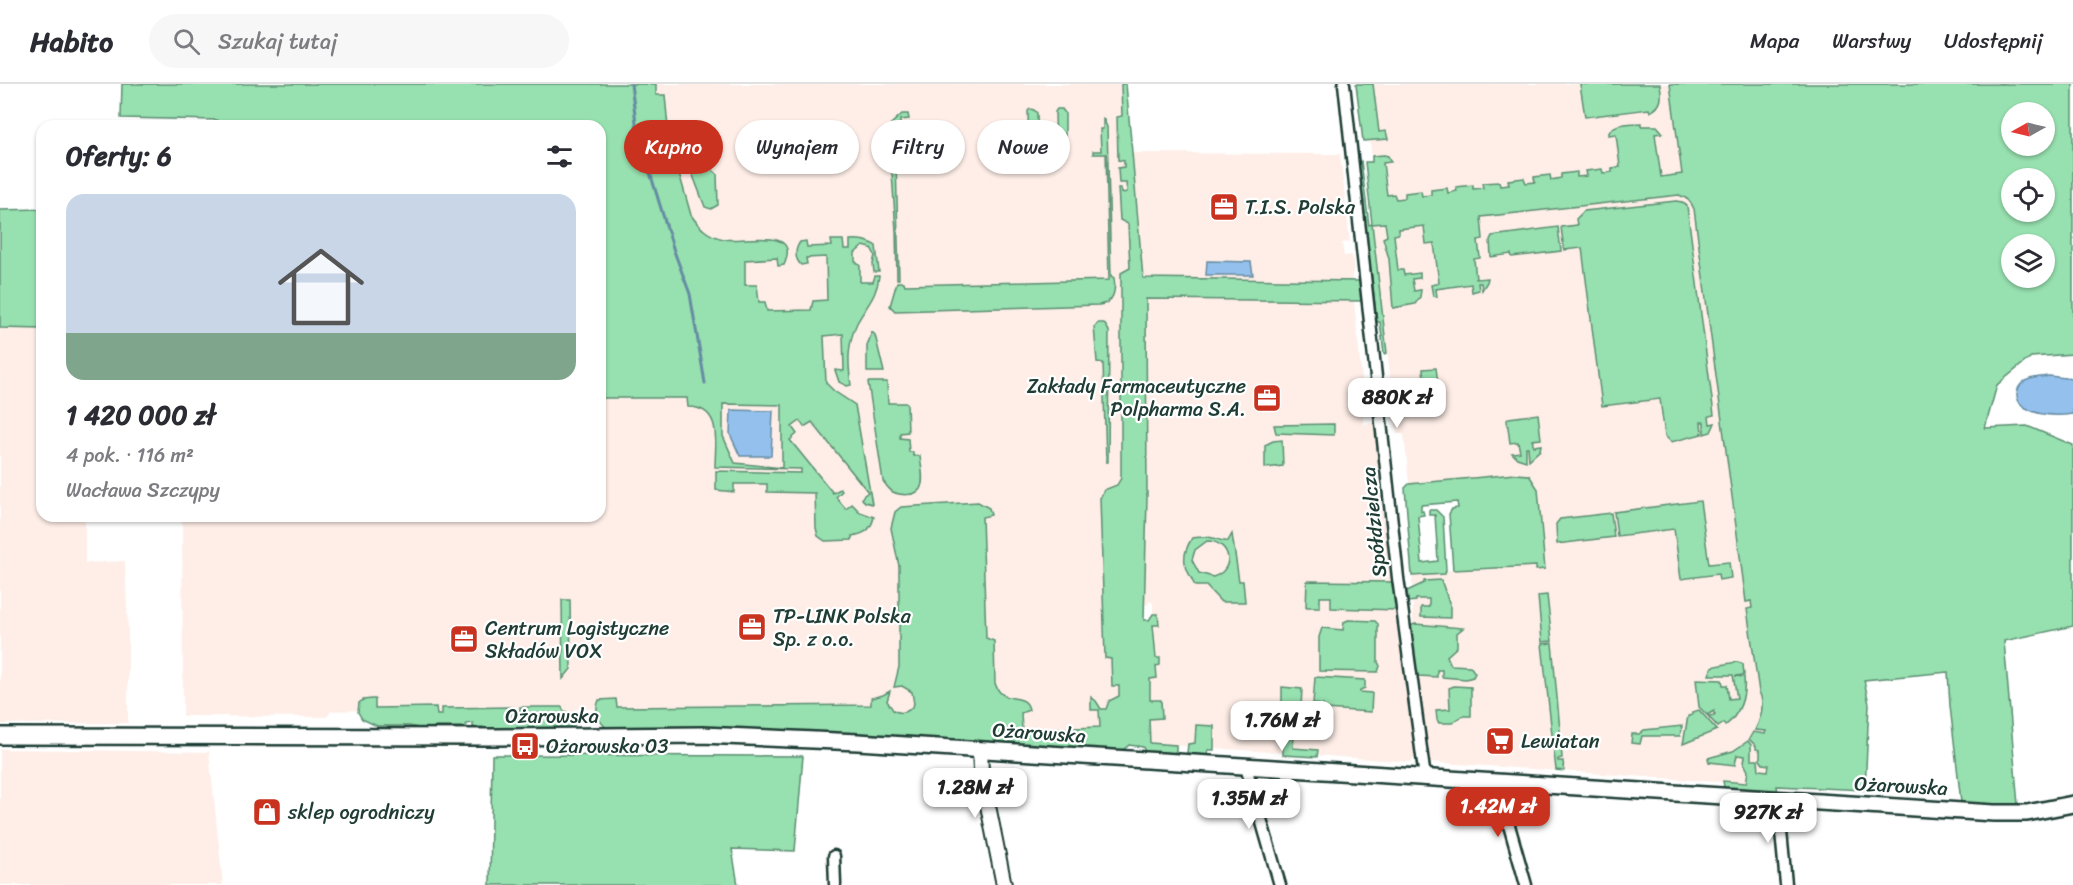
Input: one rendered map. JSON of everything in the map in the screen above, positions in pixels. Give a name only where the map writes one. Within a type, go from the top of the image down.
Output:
[{"type":"main road","name":"Ożarowska","points":[[0,736],[702,735],[858,742],[2013,813],[2044,811],[2073,804]]},
{"type":"street","name":"Spółdzielcza","points":[[1344,84],[1398,578],[1425,778]]},
{"type":"street","points":[[980,751],[981,771],[1004,885]]},
{"type":"street","points":[[1246,767],[1280,885]]},
{"type":"street","points":[[1497,783],[1526,885]]},
{"type":"street","points":[[1778,800],[1786,884]]},
{"type":"street","points":[[834,856],[835,885]]},
{"type":"shaded area","points":[[639,84],[1126,84],[1131,153],[1340,154],[1350,242],[1342,243],[1344,256],[1352,255],[1354,267],[1351,281],[1142,279],[1130,741],[602,709],[576,709],[572,719],[368,719],[363,710],[331,711],[327,717],[183,716],[182,522],[606,522],[606,340],[627,174],[723,174],[723,120],[634,120]]},
{"type":"shaded area","points":[[1356,84],[1679,84],[1697,188],[1777,786],[1428,762],[1413,637],[1412,572],[1536,566],[1515,474],[1409,484],[1404,434],[1397,434],[1372,224],[1365,162],[1372,161],[1370,142],[1363,141]]},
{"type":"shaded area","points":[[1146,299],[1354,301],[1362,380],[1363,424],[1374,423],[1380,495],[1418,755],[1410,762],[1144,743],[1144,621],[1149,620],[1153,614],[1153,603],[1150,601],[1147,605],[1144,603],[1147,497]]},
{"type":"shaded area","points":[[0,328],[36,329],[36,522],[85,522],[85,563],[125,561],[128,723],[0,724]]},
{"type":"shaded area","points":[[0,749],[209,752],[223,885],[0,885]]},
{"type":"green space","points":[[122,84],[656,84],[656,95],[665,95],[667,120],[624,120],[624,174],[679,174],[691,215],[705,231],[718,238],[732,240],[768,238],[778,240],[785,245],[787,253],[784,265],[778,266],[777,258],[745,260],[745,285],[757,285],[759,302],[765,302],[767,311],[811,310],[813,301],[827,300],[826,257],[806,258],[807,264],[801,265],[796,254],[800,242],[806,241],[807,247],[832,246],[831,240],[843,240],[844,249],[850,249],[850,240],[857,240],[867,241],[876,246],[879,272],[874,272],[875,255],[871,248],[863,246],[855,253],[855,261],[860,266],[860,282],[873,282],[875,276],[879,276],[874,296],[857,323],[851,339],[849,362],[851,385],[847,386],[839,382],[835,370],[844,371],[843,334],[824,336],[826,383],[855,405],[872,504],[862,499],[868,492],[812,422],[804,427],[800,421],[792,427],[797,434],[790,440],[833,493],[840,489],[842,491],[836,497],[846,509],[852,504],[860,512],[874,517],[864,533],[852,536],[852,540],[825,541],[818,536],[815,493],[767,492],[767,484],[734,484],[734,492],[716,490],[716,471],[801,473],[801,469],[715,467],[716,437],[712,420],[707,413],[688,407],[687,398],[606,398],[606,120],[121,118]],"holes":[[[723,404],[782,405],[782,468],[735,463],[723,436]]]},
{"type":"green space","points":[[1121,84],[1126,84],[1143,278],[1362,281],[1364,301],[1146,299],[1147,497],[1144,620],[1149,620],[1153,614],[1158,614],[1159,625],[1153,625],[1156,658],[1160,658],[1160,665],[1156,666],[1157,678],[1150,679],[1150,700],[1161,700],[1162,718],[1149,719],[1150,743],[1176,745],[1176,751],[1173,754],[1145,752],[1143,747],[1129,745],[1121,750],[1111,751],[1090,748],[608,729],[601,723],[598,716],[599,700],[616,699],[617,707],[871,705],[871,698],[890,691],[887,701],[893,710],[908,711],[914,704],[912,692],[902,686],[894,687],[899,667],[899,566],[891,528],[895,512],[901,507],[978,502],[989,508],[991,515],[982,517],[986,638],[994,641],[995,683],[998,690],[1003,695],[1019,699],[1027,704],[1029,710],[1021,713],[1022,730],[1100,727],[1099,710],[1091,710],[1091,697],[1101,709],[1106,709],[1109,701],[1119,696],[1119,686],[1112,686],[1111,659],[1105,658],[1100,498],[1104,490],[1117,485],[1121,478],[1121,273],[1130,268],[1128,224],[1120,220],[1118,188],[1121,188],[1122,193],[1127,192],[1126,183],[1119,183],[1118,168],[1124,167],[1124,161],[1118,160],[1117,117],[1122,116]]},
{"type":"green space","points":[[1356,84],[1373,84],[1379,132],[1386,131],[1388,139],[1363,141]]},
{"type":"green space","points":[[1580,84],[1660,84],[1661,100],[1650,112],[1649,109],[1585,117]]},
{"type":"green space","points":[[1670,84],[2073,84],[2073,354],[2031,357],[1997,385],[1985,428],[2027,426],[2073,445],[2073,626],[2004,641],[2018,805],[1979,805],[1961,802],[1948,672],[1864,680],[1869,704],[1865,790],[1777,786],[1778,794],[1730,791],[1724,787],[1723,781],[1746,783],[1748,771],[1744,763],[1745,756],[1737,755],[1735,765],[1709,762],[1708,758],[1733,751],[1748,741],[1751,745],[1751,760],[1758,760],[1759,770],[1768,771],[1769,765],[1763,764],[1760,760],[1760,750],[1756,749],[1749,739],[1753,732],[1765,734],[1766,731],[1755,730],[1762,706],[1747,609],[1752,608],[1751,601],[1746,602],[1694,209],[1688,200],[1679,195],[1481,217],[1483,239],[1478,240],[1480,258],[1474,259],[1476,279],[1488,278],[1487,282],[1482,290],[1481,283],[1478,283],[1479,290],[1472,292],[1471,284],[1436,289],[1437,297],[1433,296],[1431,285],[1439,283],[1434,243],[1426,244],[1424,226],[1399,229],[1399,234],[1394,235],[1398,270],[1403,270],[1404,275],[1420,273],[1420,278],[1412,279],[1414,291],[1421,290],[1420,297],[1415,304],[1393,308],[1389,259],[1383,238],[1387,236],[1385,223],[1372,224],[1365,162],[1372,162],[1372,156],[1388,156],[1391,162],[1383,163],[1387,195],[1394,194],[1396,199],[1405,198],[1405,193],[1421,191],[1422,196],[1431,195],[1431,190],[1447,188],[1448,193],[1457,191],[1456,187],[1473,185],[1473,189],[1483,188],[1482,183],[1499,182],[1500,186],[1509,185],[1508,180],[1524,178],[1526,183],[1535,182],[1534,177],[1550,175],[1551,180],[1561,178],[1561,174],[1577,172],[1577,177],[1587,176],[1586,171],[1602,169],[1603,173],[1612,172],[1612,168],[1620,167],[1616,134],[1608,135],[1617,126],[1641,123],[1641,126],[1657,126],[1663,133],[1655,134],[1661,177],[1682,174]]},
{"type":"green space","points":[[1057,109],[1062,109],[1065,113],[1065,120],[1055,120]]},
{"type":"green space","points":[[1034,110],[1037,113],[1037,120],[1028,120],[1028,111]]},
{"type":"green space","points":[[902,114],[908,114],[909,119],[895,120]]},
{"type":"green space","points":[[1103,118],[1107,127],[1111,276],[1115,283],[1113,296],[1108,302],[1099,305],[895,311],[890,306],[897,282],[904,282],[905,285],[1109,280],[1106,154],[1093,154],[1093,151],[1101,151],[1100,129],[1103,129]]},
{"type":"green space","points":[[1361,161],[1369,225],[1372,224],[1387,353],[1384,354],[1380,322],[1377,322],[1358,164]]},
{"type":"green space","points":[[692,174],[717,174],[718,205],[711,209],[705,207]]},
{"type":"green space","points":[[892,174],[896,174],[899,279],[897,279]]},
{"type":"green space","points":[[1676,201],[1687,206],[1714,415],[1709,416],[1710,424],[1715,423],[1711,432],[1704,434],[1704,422],[1701,422],[1702,434],[1671,442],[1665,436],[1660,399],[1602,406],[1582,248],[1564,250],[1561,227],[1577,225],[1576,219],[1584,211]]},
{"type":"green space","points":[[36,209],[36,329],[0,328],[0,210]]},
{"type":"green space","points":[[1558,227],[1561,251],[1491,257],[1490,240],[1492,236]]},
{"type":"green space","points":[[1098,323],[1104,323],[1109,331],[1108,462],[1106,462],[1103,363],[1097,362],[1094,327]]},
{"type":"green space","points":[[872,332],[875,335],[884,372],[867,372],[867,346]]},
{"type":"green space","points":[[1436,368],[1441,406],[1427,407],[1423,369]]},
{"type":"green space","points":[[868,382],[887,382],[888,403],[907,403],[908,432],[900,433],[900,438],[908,439],[909,452],[913,452],[913,456],[920,456],[922,482],[918,492],[907,495],[896,493],[890,490],[883,481]]},
{"type":"green space","points":[[1538,414],[1541,439],[1532,440],[1534,446],[1541,445],[1540,450],[1529,460],[1528,447],[1526,447],[1526,461],[1517,458],[1512,453],[1520,452],[1518,442],[1510,443],[1507,420]]},
{"type":"green space","points":[[1334,424],[1334,435],[1276,433],[1274,425]]},
{"type":"green space","points":[[1282,440],[1283,466],[1265,468],[1265,445]]},
{"type":"green space","points":[[1515,474],[1529,475],[1538,489],[1545,569],[1536,570],[1536,566],[1453,570],[1449,514],[1452,509],[1458,508],[1457,502],[1421,505],[1424,515],[1418,516],[1422,563],[1438,561],[1435,515],[1429,515],[1429,510],[1436,510],[1443,517],[1446,570],[1445,574],[1412,576],[1405,488],[1409,484]]},
{"type":"green space","points":[[1700,501],[1709,564],[1729,562],[1731,578],[1719,580],[1718,574],[1681,579],[1674,529],[1617,536],[1614,512]]},
{"type":"green space","points":[[1611,513],[1614,537],[1557,544],[1556,524],[1560,519]]},
{"type":"green space","points":[[1232,534],[1239,581],[1243,581],[1245,602],[1221,602],[1206,586],[1195,586],[1186,568],[1186,552],[1192,538],[1208,537],[1228,541]],"holes":[[[1207,541],[1215,542],[1226,551],[1228,563],[1220,573],[1213,577],[1199,573],[1192,560],[1195,550]]]},
{"type":"green space","points":[[1441,580],[1450,605],[1450,618],[1421,617],[1421,607],[1429,607],[1429,599],[1416,599],[1416,601],[1408,602],[1407,591],[1424,581]]},
{"type":"green space","points":[[1307,581],[1393,582],[1396,610],[1331,608],[1331,597],[1320,597],[1320,607],[1306,607]]},
{"type":"green space","points":[[1547,595],[1552,641],[1542,642],[1538,596]]},
{"type":"green space","points":[[562,600],[570,600],[571,669],[563,679]]},
{"type":"green space","points":[[1348,620],[1375,621],[1378,624],[1378,662],[1380,666],[1378,672],[1319,671],[1319,637],[1322,628],[1343,630],[1344,622]]},
{"type":"green space","points":[[1415,624],[1463,628],[1457,633],[1457,647],[1447,656],[1451,665],[1470,666],[1475,673],[1473,677],[1466,679],[1442,677],[1442,670],[1437,670],[1437,677],[1418,676],[1410,626]]},
{"type":"green space","points":[[1552,643],[1561,741],[1555,741],[1556,744],[1561,743],[1562,758],[1558,761],[1563,761],[1564,771],[1556,770],[1542,644]]},
{"type":"green space","points":[[1737,662],[1743,664],[1744,675],[1735,676],[1744,677],[1743,698],[1735,716],[1725,726],[1724,723],[1718,727],[1708,716],[1715,715],[1714,711],[1707,715],[1699,707],[1696,679],[1722,680],[1723,685],[1727,685],[1729,699],[1737,698],[1733,675],[1709,675],[1712,667]]},
{"type":"green space","points":[[1315,677],[1365,680],[1365,688],[1360,692],[1372,693],[1371,712],[1324,709],[1323,705],[1313,704]]},
{"type":"green space","points":[[1282,687],[1302,689],[1300,725],[1288,726],[1282,722]]},
{"type":"green space","points":[[1471,687],[1471,716],[1463,716],[1452,723],[1439,723],[1436,710],[1450,709],[1449,688]]},
{"type":"green space","points":[[375,699],[375,708],[436,707],[437,715],[442,715],[442,708],[514,707],[515,715],[520,715],[520,707],[562,707],[563,710],[579,719],[573,727],[565,731],[483,731],[483,727],[473,727],[473,723],[466,724],[466,727],[434,727],[434,731],[409,726],[377,726],[362,719],[358,712],[359,703],[363,700]]},
{"type":"green space","points":[[1699,710],[1717,730],[1683,744],[1688,716]]},
{"type":"green space","points":[[1196,725],[1214,726],[1214,750],[1208,750],[1207,756],[1187,753],[1188,744],[1195,743]]},
{"type":"green space","points":[[1682,726],[1680,736],[1642,736],[1640,744],[1631,743],[1632,734],[1639,734],[1644,730]]},
{"type":"green space","points":[[1287,735],[1294,736],[1293,748],[1318,750],[1317,757],[1283,755],[1283,738]]},
{"type":"green space","points":[[492,755],[803,756],[795,851],[732,849],[738,885],[490,885]]},
{"type":"water","points":[[1207,261],[1251,262],[1253,275],[1206,275]]},
{"type":"water","points":[[2049,376],[2073,379],[2073,414],[2037,413],[2026,408],[2019,401],[2018,388],[2025,381]]},
{"type":"water","points":[[731,410],[773,411],[771,456],[740,456],[730,434]]},
{"type":"waterway","points":[[631,84],[637,130],[674,251],[690,294],[705,383]]},
{"type":"place","name":"T.I.S. Polska","points":[[1224,207]]},
{"type":"place","name":"Zakłady Farmaceutyczne Polpharma S.A.","points":[[1267,398]]},
{"type":"place","name":"TP-LINK Polska Sp. z o.o.","points":[[752,627]]},
{"type":"place","name":"Centrum Logistyczne Składów VOX","points":[[464,639]]},
{"type":"place","name":"Lewiatan","points":[[1500,741]]},
{"type":"place","name":"Ożarowska 03","points":[[525,746]]},
{"type":"place","name":"sklep ogrodniczy","points":[[267,812]]}]
